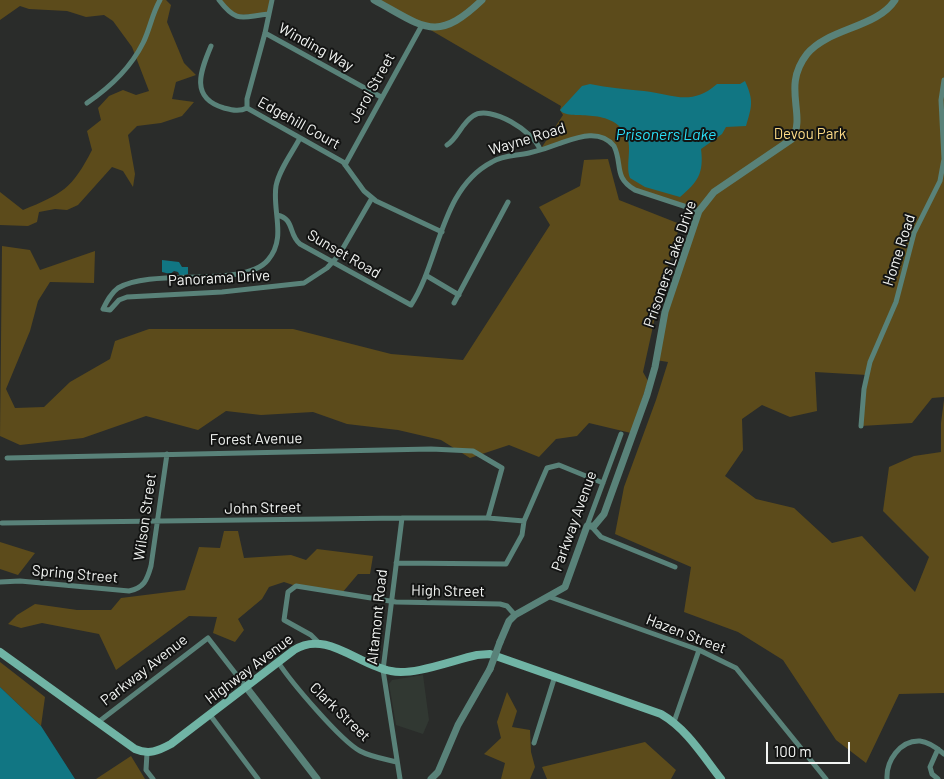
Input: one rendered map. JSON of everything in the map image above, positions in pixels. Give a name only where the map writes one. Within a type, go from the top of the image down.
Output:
[{"type":"main road","points":[[319,643],[331,646],[383,670],[404,672],[486,654],[503,657],[656,712],[674,722],[721,779]]},
{"type":"main road","name":"Highway Avenue","points":[[147,753],[160,750],[210,715],[301,645],[319,643]]},
{"type":"main road","points":[[0,652],[135,749],[147,753]]},
{"type":"street","points":[[88,103],[114,81],[134,58],[142,44],[160,0]]},
{"type":"street","name":"Winding Way","points":[[219,0],[232,14],[244,18],[269,14]]},
{"type":"street","points":[[247,108],[247,99],[272,0]]},
{"type":"street","points":[[374,0],[430,28],[444,28],[459,20],[482,0]]},
{"type":"street","name":"Prisoners Lake Drive","points":[[589,527],[599,522],[604,514],[647,395],[655,367],[665,312],[699,211],[714,192],[792,139],[798,121],[794,87],[798,70],[807,54],[825,41],[888,8],[894,0]]},
{"type":"street","name":"Jerol Street","points":[[345,165],[422,24]]},
{"type":"street","name":"Winding Way","points":[[265,33],[381,97]]},
{"type":"street","name":"Edgehill Court","points":[[211,46],[201,82],[202,95],[207,101],[238,110],[247,108],[345,165],[364,191],[372,198],[442,232]]},
{"type":"street","name":"Home Road","points":[[861,426],[864,389],[870,362],[896,302],[914,233],[940,181],[944,159],[940,100],[944,80]]},
{"type":"street","points":[[447,145],[454,141],[470,118],[484,113],[497,116],[531,134],[540,150]]},
{"type":"street","name":"Wayne Road","points":[[411,305],[427,276],[454,201],[482,168],[493,160],[505,156],[540,150],[586,136],[607,139],[617,151],[620,174],[626,185],[635,190],[699,211]]},
{"type":"street","points":[[277,215],[277,182],[300,138]]},
{"type":"street","name":"Panorama Drive","points":[[277,215],[277,242],[273,253],[266,262],[246,273],[142,282],[123,286],[112,293],[102,309],[110,310],[119,300],[127,297],[222,292],[301,284],[316,276],[333,263],[345,247],[372,198]]},
{"type":"street","points":[[454,302],[508,202]]},
{"type":"street","name":"Sunset Road","points":[[277,215],[287,218],[294,237],[300,244],[411,305]]},
{"type":"street","points":[[427,276],[459,295]]},
{"type":"street","name":"Parkway Avenue","points":[[515,615],[550,597],[564,587],[589,527],[621,434]]},
{"type":"street","name":"Forest Avenue","points":[[7,458],[460,449],[473,451],[502,468],[488,518]]},
{"type":"street","name":"Wilson Street","points":[[145,583],[151,566],[167,454]]},
{"type":"street","points":[[396,563],[506,564],[522,535],[524,521],[535,499],[544,473],[551,466],[559,465],[603,483]]},
{"type":"street","name":"John Street","points":[[2,523],[157,523],[402,518],[488,518],[524,521]]},
{"type":"street","name":"Altamont Road","points":[[400,779],[383,670],[390,601],[402,518]]},
{"type":"street","points":[[589,527],[601,538],[675,567]]},
{"type":"street","name":"Spring Street","points":[[0,582],[20,581],[129,591],[135,590],[145,583]]},
{"type":"street","name":"High Street","points":[[319,643],[311,635],[284,620],[288,592],[296,586],[390,601],[500,604],[507,606],[515,615]]},
{"type":"street","name":"Hazen Street","points":[[550,597],[699,650],[724,661],[743,674],[826,779]]},
{"type":"street","points":[[432,779],[438,772],[458,725],[490,669],[509,621],[515,615]]},
{"type":"street","name":"Parkway Avenue","points":[[98,723],[208,638],[317,779]]},
{"type":"street","points":[[674,722],[699,650]]},
{"type":"street","name":"Clark Street","points":[[278,662],[308,701],[354,747],[364,753],[397,762]]},
{"type":"street","points":[[534,743],[555,676]]},
{"type":"street","points":[[210,715],[258,779]]},
{"type":"street","points":[[887,779],[889,763],[894,754],[908,742],[920,741],[929,743],[944,754]]},
{"type":"street","points":[[938,750],[930,767],[932,774],[938,779]]},
{"type":"street","points":[[147,753],[146,770],[154,779]]},
{"type":"shaded area","points":[[423,675],[429,720],[423,734],[396,725],[389,684],[392,680]]},
{"type":"green space","points":[[0,0],[166,0],[171,5],[167,22],[184,63],[196,75],[176,82],[172,99],[194,102],[182,116],[161,123],[137,126],[128,135],[135,174],[133,187],[123,171],[112,167],[78,205],[67,210],[55,209],[39,212],[37,222],[28,226],[0,225],[0,192],[23,210],[65,189],[78,174],[92,150],[87,131],[101,120],[98,108],[109,96],[123,90],[136,95],[149,91],[132,47],[113,21],[104,15],[86,17],[67,11],[29,9],[20,6],[0,20]]},
{"type":"green space","points":[[219,0],[272,0],[269,14],[234,15]]},
{"type":"green space","name":"Devou Park","points":[[374,0],[944,0],[944,397],[932,398],[912,423],[861,426],[867,375],[815,372],[817,411],[790,417],[762,405],[742,419],[743,450],[725,476],[756,499],[794,508],[832,543],[862,536],[915,592],[929,557],[883,511],[889,467],[914,456],[941,452],[941,423],[944,400],[944,693],[899,694],[866,763],[836,740],[783,660],[738,632],[684,612],[691,567],[615,534],[624,487],[668,362],[656,360],[659,333],[699,211],[626,185],[614,146],[592,135],[540,150],[563,115],[560,110],[561,106],[422,25]]},
{"type":"green space","points":[[608,159],[619,200],[680,224],[657,308],[643,372],[648,381],[631,433],[589,423],[577,436],[556,439],[539,457],[509,445],[470,458],[441,440],[398,430],[347,424],[313,412],[261,415],[226,411],[198,430],[146,416],[83,438],[20,445],[0,436],[2,246],[30,250],[40,270],[95,251],[94,283],[50,282],[38,301],[30,331],[6,389],[15,408],[44,407],[70,382],[110,359],[115,341],[149,329],[293,329],[391,354],[463,360],[550,225],[539,207],[580,186],[584,160]]},
{"type":"green space","points":[[224,531],[238,531],[244,558],[291,555],[306,560],[317,549],[373,556],[370,574],[358,574],[342,593],[296,586],[284,582],[269,587],[262,599],[238,619],[244,630],[235,642],[213,633],[217,617],[189,616],[116,670],[99,634],[42,623],[21,628],[8,624],[17,615],[35,604],[77,610],[111,610],[121,598],[185,590],[199,547],[220,548]]},
{"type":"green space","points":[[0,542],[35,553],[18,575],[0,569]]},
{"type":"green space","points":[[0,662],[45,697],[41,726],[0,687]]},
{"type":"green space","points":[[507,692],[517,711],[512,727],[530,730],[531,752],[535,767],[530,779],[501,779],[505,763],[484,754],[501,738],[497,722]]},
{"type":"green space","points":[[645,742],[676,770],[671,779],[547,779],[542,767]]},
{"type":"green space","points":[[131,756],[145,779],[96,779]]},
{"type":"water","name":"Prisoners Lake","points":[[745,81],[751,103],[746,126],[726,127],[722,134],[701,149],[702,165],[698,176],[691,187],[680,197],[645,187],[630,178],[628,140],[619,126],[610,120],[600,117],[571,115],[560,110],[582,86],[590,84],[690,97],[708,91],[717,84],[740,84]]},
{"type":"water","points":[[162,260],[179,262],[182,267],[188,267],[188,274],[180,276],[178,272],[174,271],[170,274],[162,272]]},
{"type":"water","points":[[0,687],[41,726],[75,779],[0,779]]}]
